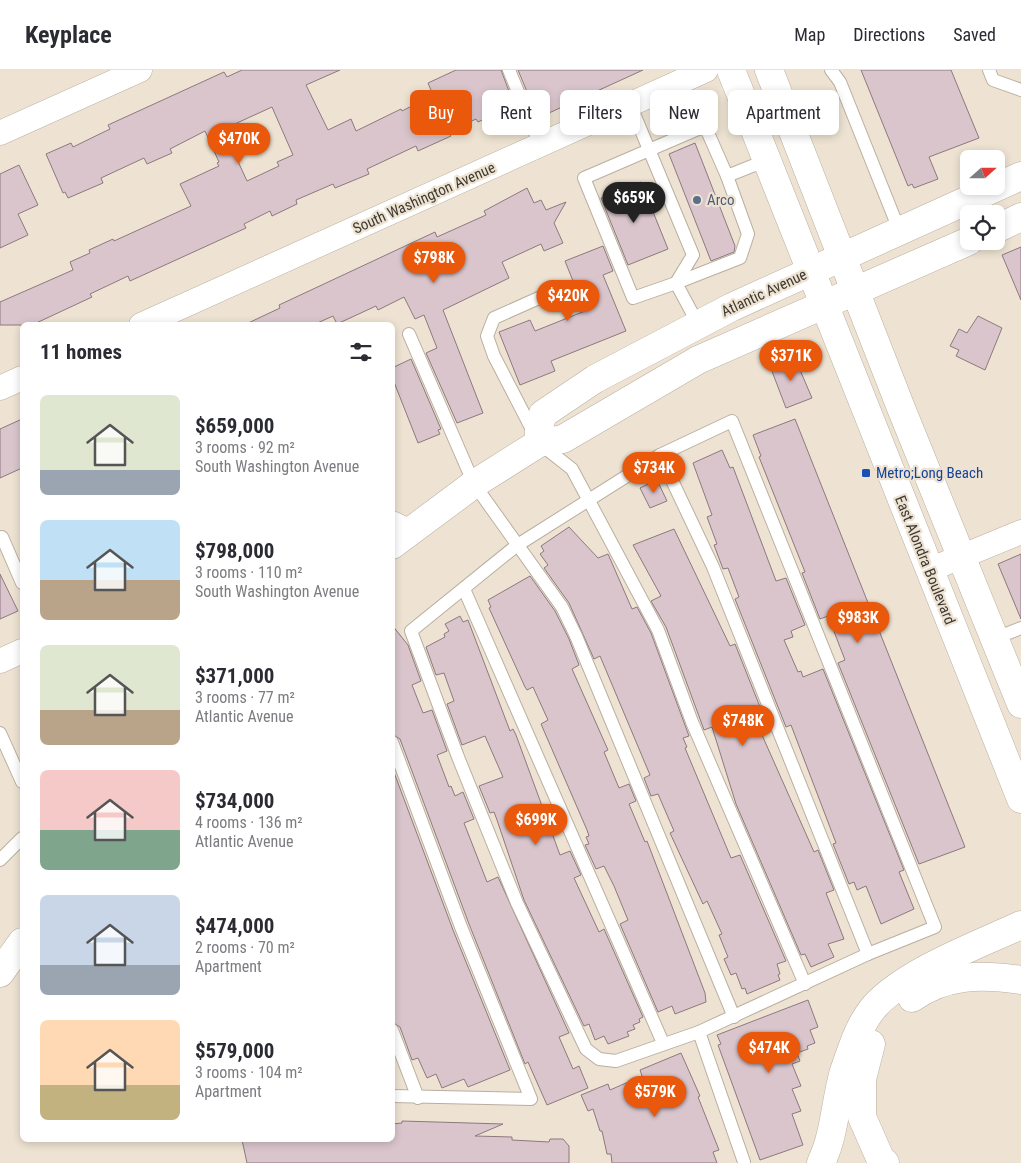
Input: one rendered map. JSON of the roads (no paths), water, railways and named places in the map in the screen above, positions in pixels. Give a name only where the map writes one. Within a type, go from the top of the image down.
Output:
[{"type":"main road","name":"East Alondra Boulevard","points":[[731,70],[1021,799]]},
{"type":"main road","points":[[774,72],[842,258],[993,639],[1021,704]]},
{"type":"main road","name":"Atlantic Avenue","points":[[538,443],[540,420],[543,414],[595,379],[698,324],[1021,176]]},
{"type":"main road","points":[[1005,224],[1021,217]]},
{"type":"main road","points":[[398,533],[538,443],[563,439],[698,360],[960,245]]},
{"type":"main road","points":[[820,1163],[828,1147],[844,1074],[857,1034],[875,1006],[895,989],[932,967],[1021,924]]},
{"type":"main road","points":[[0,973],[20,945]]},
{"type":"main road","points":[[885,1163],[880,1158],[862,1118],[862,1079],[873,1037],[892,1013],[921,992],[956,978],[991,976],[1021,980]]},
{"type":"street","points":[[0,133],[140,70]]},
{"type":"street","name":"South Washington Avenue","points":[[640,100],[706,70]]},
{"type":"street","name":"South Washington Avenue","points":[[148,322],[562,135]]},
{"type":"street","points":[[0,388],[20,379]]},
{"type":"street","points":[[929,570],[1021,532]]},
{"type":"street","points":[[0,661],[20,652]]},
{"type":"lane","points":[[509,70],[540,145]]},
{"type":"lane","points":[[831,70],[840,82],[900,232]]},
{"type":"lane","points":[[989,70],[993,80],[1021,90]]},
{"type":"lane","points":[[705,126],[727,176],[748,234],[740,258],[633,298],[584,178],[649,149],[705,126]]},
{"type":"lane","points":[[640,128],[693,255],[676,283]]},
{"type":"lane","points":[[727,176],[767,160]]},
{"type":"lane","points":[[676,283],[698,324]]},
{"type":"lane","points":[[559,289],[494,318],[487,336],[494,356],[538,443],[572,469],[658,630],[692,722],[805,984]]},
{"type":"lane","points":[[409,334],[474,484],[516,546],[562,607],[576,636],[734,1017]]},
{"type":"lane","points":[[732,421],[935,927],[868,954],[699,1032],[616,1061],[599,1059],[586,1049],[517,903],[458,757],[411,632],[516,546],[589,500],[660,455],[732,421]]},
{"type":"lane","points":[[660,455],[713,567],[868,954]]},
{"type":"lane","points":[[2,537],[20,578]]},
{"type":"lane","points":[[464,589],[663,1043]]},
{"type":"lane","points":[[993,639],[1021,628]]},
{"type":"lane","points":[[0,733],[20,778]]},
{"type":"lane","points":[[395,750],[461,927],[531,1099],[395,1096]]},
{"type":"lane","points":[[0,860],[20,840]]},
{"type":"lane","points":[[699,1032],[744,1162]]},
{"type":"lane","points":[[395,1038],[418,1098]]},
{"type":"place","name":"Arco","points":[[697,200]]},
{"type":"place","name":"Metro;Long Beach","points":[[866,473]]}]
